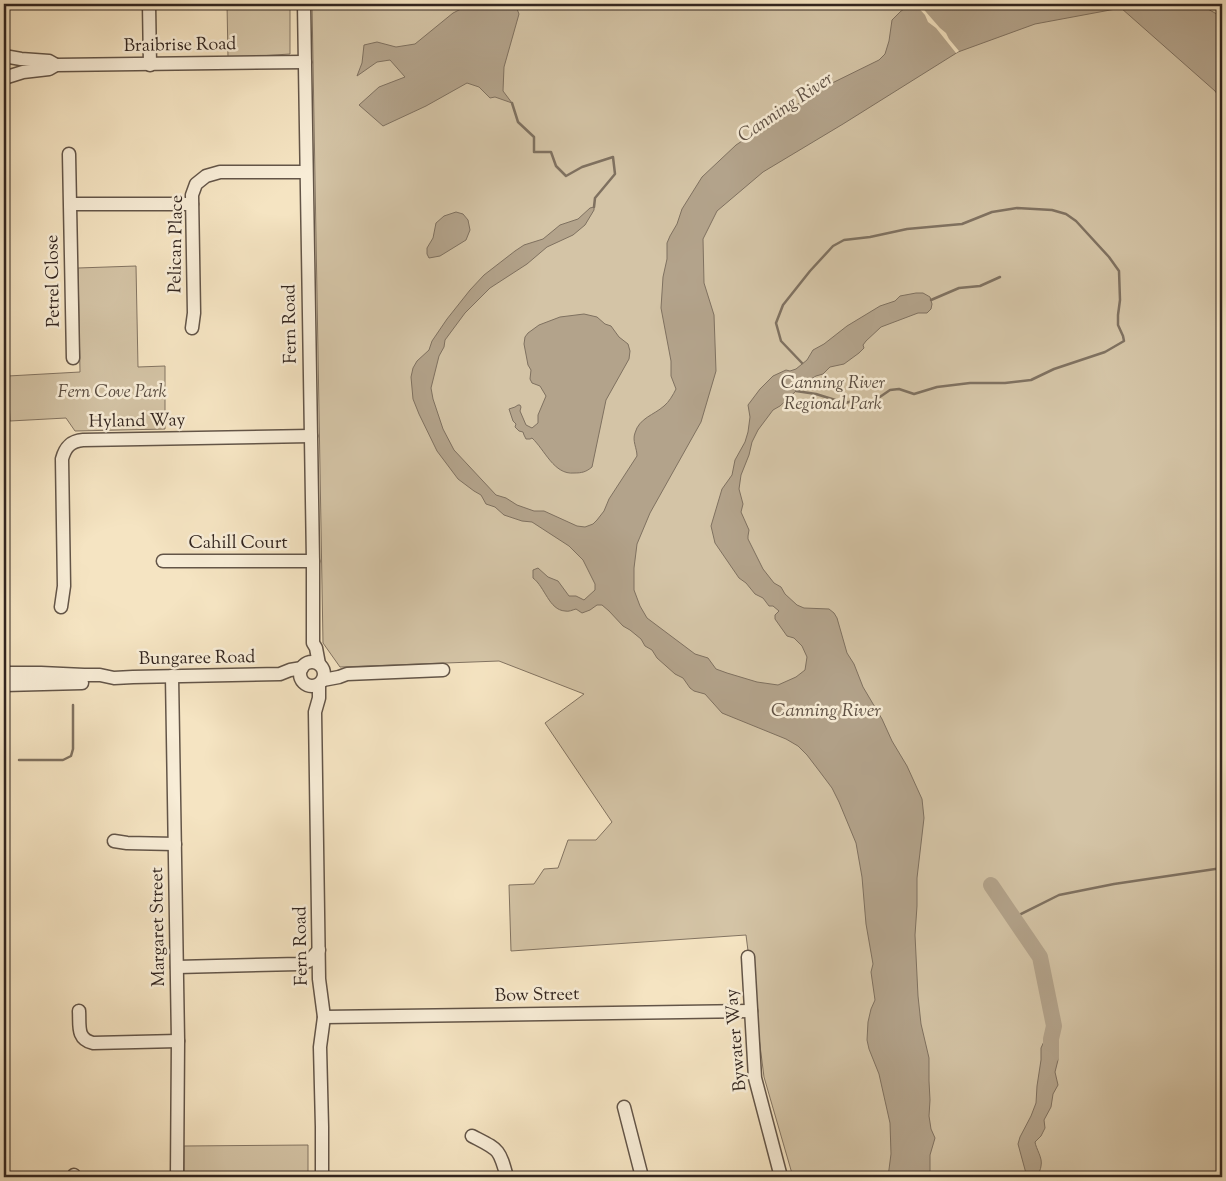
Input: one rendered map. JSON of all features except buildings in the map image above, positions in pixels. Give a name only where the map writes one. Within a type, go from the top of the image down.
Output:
[{"type":"street","points":[[149,4],[150,65]]},
{"type":"street","name":"Fern Road","points":[[304,4],[313,644],[309,649],[313,674],[310,698],[316,712],[319,980],[324,1017],[320,1047],[322,1177]]},
{"type":"street","name":"Braibrise Road","points":[[4,56],[50,62],[56,65],[305,62]]},
{"type":"street","name":"Braibrise Road","points":[[4,78],[23,72],[49,69],[56,65]]},
{"type":"street","name":"Petrel Close","points":[[69,154],[73,358]]},
{"type":"street","name":"Pelican Place","points":[[192,328],[194,313],[192,195],[196,184],[206,176],[220,172],[306,172]]},
{"type":"street","points":[[71,204],[192,204]]},
{"type":"street","name":"Hyland Way","points":[[61,607],[64,586],[62,459],[65,450],[71,443],[78,440],[311,436]]},
{"type":"street","name":"Cahill Court","points":[[162,561],[312,561]]},
{"type":"street","name":"Bungaree Road","points":[[4,673],[100,675],[114,678],[280,674],[286,678],[337,670],[347,674],[443,670]]},
{"type":"street","name":"Margaret Street","points":[[172,676],[178,1041],[177,1177]]},
{"type":"street","name":"Bungaree Road","points":[[4,685],[101,682],[114,678]]},
{"type":"street","points":[[114,841],[127,844],[175,844]]},
{"type":"street","points":[[177,966],[299,964],[309,961],[319,950]]},
{"type":"street","name":"Bywater Way","points":[[748,957],[755,1078],[781,1177]]},
{"type":"street","name":"Bow Street","points":[[324,1017],[751,1011]]},
{"type":"street","points":[[79,1012],[80,1033],[89,1042],[178,1041]]},
{"type":"street","points":[[624,1106],[642,1177]]},
{"type":"street","points":[[472,1136],[498,1151],[506,1177]]},
{"type":"green space","points":[[227,4],[290,4],[290,54],[228,58]]},
{"type":"green space","name":"Canning River Regional Park","points":[[312,4],[1222,4],[1222,1177],[793,1177],[764,1077],[746,935],[511,951],[509,885],[534,884],[544,869],[558,868],[568,840],[596,840],[612,822],[545,723],[584,694],[499,661],[340,667],[323,643]]},
{"type":"green space","name":"Fern Cove Park","points":[[136,266],[138,367],[165,366],[165,429],[75,431],[66,418],[10,421],[8,376],[80,372],[78,268]]},
{"type":"green space","points":[[308,1145],[308,1177],[184,1177],[184,1146]]},
{"type":"water","points":[[471,4],[515,4],[519,14],[504,67],[503,91],[512,103],[495,97],[490,98],[479,87],[467,83],[426,106],[383,126],[359,105],[379,87],[405,77],[390,60],[377,62],[357,76],[362,63],[364,45],[377,42],[396,47],[415,44],[453,13]]},
{"type":"water","name":"Canning River","points":[[910,4],[959,4],[994,7],[1002,4],[1199,4],[1222,17],[1222,101],[1215,91],[1121,8],[1035,24],[958,52],[763,172],[717,211],[703,239],[704,283],[714,315],[716,371],[701,422],[650,513],[637,544],[634,590],[647,618],[695,654],[708,658],[716,669],[757,682],[778,685],[796,677],[805,670],[807,657],[802,646],[794,638],[787,636],[775,619],[775,615],[779,611],[773,606],[769,606],[763,598],[755,594],[739,578],[715,543],[711,526],[722,489],[732,475],[735,460],[745,442],[750,417],[748,405],[773,376],[786,370],[796,369],[807,360],[813,350],[880,306],[895,301],[900,296],[916,293],[923,293],[930,297],[932,304],[931,309],[927,313],[918,313],[881,327],[866,341],[863,345],[864,348],[859,353],[844,364],[830,367],[823,374],[811,379],[773,410],[758,430],[752,442],[741,475],[739,489],[743,504],[741,512],[749,530],[748,539],[763,569],[774,583],[781,587],[785,594],[797,605],[804,608],[829,609],[834,613],[847,653],[854,664],[863,687],[907,766],[922,799],[924,818],[917,878],[915,935],[921,1024],[929,1058],[929,1116],[935,1138],[930,1155],[930,1177],[888,1177],[891,1154],[890,1123],[879,1074],[867,1040],[868,1022],[875,1000],[871,972],[873,964],[866,924],[862,877],[856,843],[832,788],[798,746],[786,739],[722,713],[705,694],[690,688],[683,678],[675,674],[657,658],[641,639],[623,626],[602,605],[597,605],[582,613],[576,609],[566,611],[555,607],[533,578],[533,570],[538,568],[548,577],[558,581],[569,596],[576,596],[584,600],[595,590],[595,584],[583,560],[569,546],[532,522],[504,515],[495,507],[486,504],[481,495],[458,479],[437,451],[419,414],[413,399],[411,377],[417,361],[429,350],[432,341],[447,319],[484,275],[524,245],[543,239],[560,225],[578,219],[590,208],[594,207],[585,225],[573,235],[547,247],[527,264],[490,288],[465,313],[445,340],[431,388],[443,429],[454,450],[496,495],[534,511],[544,511],[577,526],[585,527],[593,524],[604,511],[609,499],[637,456],[634,439],[637,428],[643,420],[666,404],[676,389],[671,376],[671,361],[661,308],[667,243],[682,209],[702,177],[736,145],[822,88],[879,60],[885,54],[892,20]]},
{"type":"water","points":[[456,212],[463,214],[468,220],[470,230],[466,240],[440,256],[429,258],[427,248],[433,238],[436,223],[444,216]]},
{"type":"water","points":[[584,314],[597,317],[605,324],[611,326],[619,337],[628,344],[630,351],[629,359],[606,400],[592,467],[582,472],[567,473],[550,461],[532,438],[526,439],[523,432],[515,427],[516,424],[509,409],[520,405],[520,411],[526,425],[532,428],[538,423],[538,415],[546,396],[540,386],[532,383],[530,379],[531,370],[528,365],[524,344],[528,333],[539,325],[560,317]]},
{"type":"water","points":[[1053,1035],[1057,1041],[1058,1060],[1055,1072],[1058,1085],[1053,1094],[1051,1107],[1044,1120],[1045,1128],[1035,1142],[1041,1160],[1041,1169],[1037,1177],[1027,1177],[1018,1144],[1036,1103],[1041,1048],[1046,1037]]},
{"type":"pier","points":[[915,4],[919,4],[946,33],[959,51],[956,53],[936,28],[928,22],[925,15]]},
{"type":"waterway","points":[[512,103],[518,122],[534,137],[534,152],[551,152],[556,166],[566,176],[582,167],[613,157],[615,174],[595,198],[594,207]]},
{"type":"waterway","points":[[796,391],[816,394],[845,403],[853,401],[859,404],[874,401],[890,390],[899,389],[914,394],[937,387],[970,383],[1005,383],[1031,380],[1054,369],[1105,352],[1124,341],[1118,325],[1120,300],[1119,271],[1109,257],[1076,221],[1066,214],[1052,210],[1017,208],[992,212],[962,224],[907,229],[870,237],[844,240],[833,246],[810,271],[783,305],[776,323],[781,341],[802,363]]},
{"type":"waterway","points":[[931,300],[959,288],[980,286],[1000,277]]},
{"type":"waterway","points":[[19,760],[63,760],[71,756],[73,749],[73,705]]},
{"type":"waterway","points":[[1013,918],[1059,895],[1114,884],[1222,868]]},
{"type":"waterway","points":[[991,885],[1040,957],[1054,1026],[1051,1039],[1051,1056]]}]
